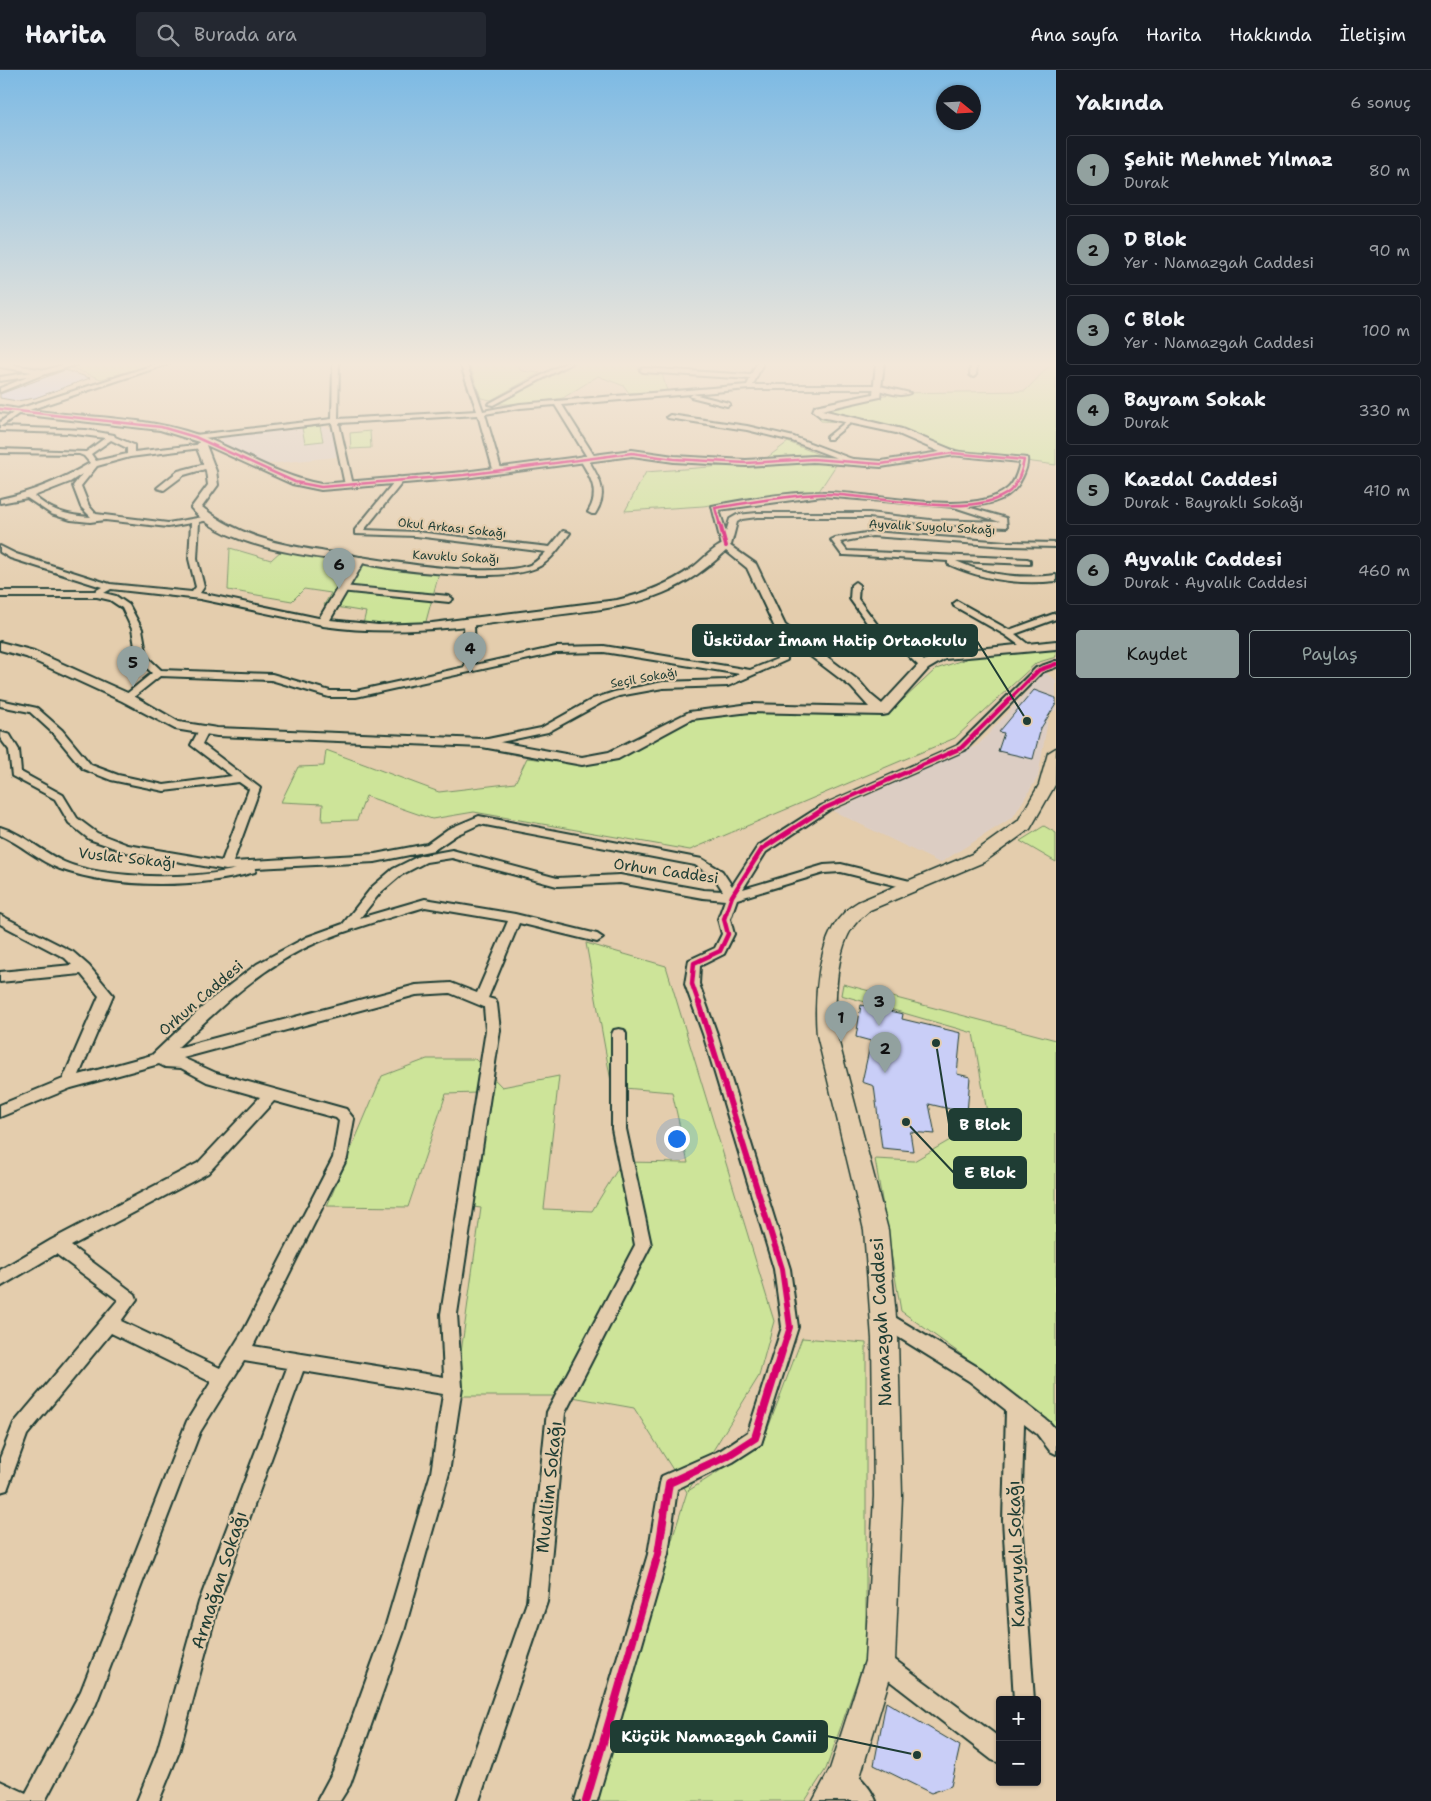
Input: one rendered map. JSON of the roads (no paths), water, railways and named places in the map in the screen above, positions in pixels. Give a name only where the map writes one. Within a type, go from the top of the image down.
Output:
[{"type":"main road","name":"Namazgah Caddesi","points":[[830,1801],[844,1777],[880,1661],[888,1496],[883,1318],[876,1230],[828,1035],[824,1006],[826,982],[838,937],[848,919],[864,906],[978,858],[1024,825],[1047,785],[1056,753]]},
{"type":"street","points":[[87,454],[101,444]]},
{"type":"street","points":[[125,444],[131,447],[130,455]]},
{"type":"street","points":[[0,501],[29,494],[67,480],[94,464],[186,444]]},
{"type":"street","points":[[201,444],[209,465],[213,485],[196,508],[206,518],[254,539],[320,555],[360,560],[323,622]]},
{"type":"street","points":[[206,444],[295,482],[321,488],[402,479],[464,475],[587,457],[632,453],[674,459],[746,462],[814,459],[881,464],[952,454],[1024,460],[1021,474],[1010,491],[1002,496],[987,501],[950,505]]},
{"type":"street","points":[[341,444],[349,485]]},
{"type":"street","points":[[490,444],[497,469]]},
{"type":"street","points":[[580,444],[587,457],[601,494],[598,504],[592,512]]},
{"type":"street","points":[[808,444],[856,462]]},
{"type":"street","points":[[927,444],[952,454]]},
{"type":"street","points":[[0,451],[79,452],[87,454],[94,464]]},
{"type":"street","points":[[94,464],[77,486],[85,507],[94,516],[168,525],[206,518]]},
{"type":"street","points":[[161,488],[181,473],[209,465]]},
{"type":"street","name":"Okul Arkası Sokağı","points":[[402,479],[358,532],[416,534],[553,550]]},
{"type":"street","points":[[29,494],[47,511],[83,520],[109,518]]},
{"type":"street","points":[[0,548],[13,556],[109,586],[194,596],[353,628],[408,628],[624,602],[660,590],[700,569],[726,546],[733,521],[740,517],[758,515],[868,514],[930,522],[1004,525],[1003,520],[950,505],[822,494],[716,508],[726,546],[752,566],[780,627],[855,684],[866,698],[883,711]]},
{"type":"street","points":[[194,596],[200,587],[193,559],[195,520]]},
{"type":"street","name":"Kavuklu Sokağı","points":[[360,560],[405,566],[504,573],[534,566],[553,550],[566,533]]},
{"type":"street","name":"Ayvalık Suyolu Sokağı","points":[[1028,562],[947,560],[845,553],[835,540],[872,534],[1014,544],[1056,545]]},
{"type":"street","name":"Ayvalık Suyolu Sokağı","points":[[947,560],[968,570],[1008,578],[1056,578]]},
{"type":"street","points":[[855,585],[854,599],[877,630]]},
{"type":"street","points":[[97,594],[109,586]]},
{"type":"street","points":[[343,589],[449,599]]},
{"type":"street","points":[[0,594],[97,594],[113,598],[126,607],[138,629],[142,658],[158,673],[272,677],[329,694],[356,694],[556,650],[604,649],[750,673]]},
{"type":"street","points":[[957,604],[1008,632],[1026,647]]},
{"type":"street","points":[[1008,632],[1056,616]]},
{"type":"street","points":[[469,622],[470,668]]},
{"type":"street","name":"Seçil Sokağı","points":[[482,743],[544,730],[597,701],[617,694],[663,685],[728,683],[782,660],[780,627]]},
{"type":"street","points":[[821,658],[848,632],[902,631],[900,643],[924,666]]},
{"type":"street","points":[[0,646],[30,654],[128,698],[175,725],[204,730],[482,743],[582,761],[613,756],[689,716],[750,708],[883,711],[924,666],[942,656],[1056,645]]},
{"type":"street","points":[[586,1801],[658,1554],[669,1483],[727,1456],[755,1438],[790,1327],[782,1269],[738,1133],[710,1034],[692,984],[694,963],[720,951],[728,934],[724,920],[732,896],[762,849],[824,808],[961,748],[1039,670],[1056,664]]},
{"type":"street","points":[[128,698],[158,673]]},
{"type":"street","points":[[0,703],[33,710],[58,732],[87,767],[116,778],[164,788],[241,778]]},
{"type":"street","points":[[204,730],[196,745],[255,788],[226,866]]},
{"type":"street","points":[[0,735],[6,737],[14,750],[16,774],[59,797],[72,820],[93,836],[126,848],[226,866],[375,858],[421,854],[452,832],[479,820],[503,823],[698,862],[718,874],[732,896]]},
{"type":"street","name":"Vuslat Sokağı","points":[[0,831],[26,842],[38,854],[64,866],[99,873],[147,878],[201,879],[242,873],[253,868],[256,864]]},
{"type":"street","name":"Orhun Caddesi","points":[[155,1061],[214,1004],[262,967],[311,940],[347,927],[376,890],[421,854],[452,854],[557,882],[620,879],[703,894],[732,896],[824,869],[842,868],[914,886]]},
{"type":"street","points":[[347,927],[425,903],[515,918],[597,938]]},
{"type":"street","points":[[481,1000],[515,918]]},
{"type":"street","points":[[0,919],[69,955],[84,969],[106,995],[68,1083]]},
{"type":"street","points":[[0,977],[84,969]]},
{"type":"street","points":[[0,1111],[68,1083],[416,990],[451,988],[490,1004],[493,1030],[449,1314],[453,1387],[440,1473],[394,1632],[342,1777],[328,1801]]},
{"type":"street","name":"Muallim Sokağı","points":[[468,1801],[537,1602],[556,1412],[643,1245],[619,1129],[619,1034]]},
{"type":"street","points":[[33,1801],[89,1697],[193,1427],[251,1334],[340,1158],[347,1119],[341,1113],[212,1078],[182,1063],[155,1061]]},
{"type":"street","points":[[0,1279],[57,1245],[203,1168],[272,1094]]},
{"type":"street","points":[[0,1482],[20,1429],[129,1299],[57,1245]]},
{"type":"street","points":[[883,1318],[974,1376],[1043,1428],[1056,1445]]},
{"type":"street","points":[[108,1323],[223,1379]]},
{"type":"street","points":[[240,1352],[453,1387]]},
{"type":"street","name":"Armağan Sokağı","points":[[148,1801],[168,1752],[209,1602],[262,1452],[298,1361]]},
{"type":"street","name":"Kanaryalı Sokağı","points":[[1015,1408],[1012,1520],[1024,1696]]},
{"type":"street","points":[[880,1661],[996,1749]]},
{"type":"street","points":[[844,1777],[865,1801]]},
{"type":"street","points":[[0,1792],[19,1801]]},
{"type":"place","name":"Ayvalık Caddesi","points":[[339,589]]},
{"type":"place","name":"Bayram Sokak","points":[[470,673]]},
{"type":"place","name":"Kazdal Caddesi","points":[[133,687]]},
{"type":"place","name":"Üsküdar İmam Hatip Ortaokulu","points":[[1027,721]]},
{"type":"place","name":"C Blok","points":[[879,1026]]},
{"type":"place","name":"Şehit Mehmet Yılmaz","points":[[841,1042]]},
{"type":"place","name":"B Blok","points":[[936,1043]]},
{"type":"place","name":"D Blok","points":[[885,1073]]},
{"type":"place","name":"E Blok","points":[[906,1122]]},
{"type":"place","name":"Küçük Namazgah Camii","points":[[917,1755]]}]
